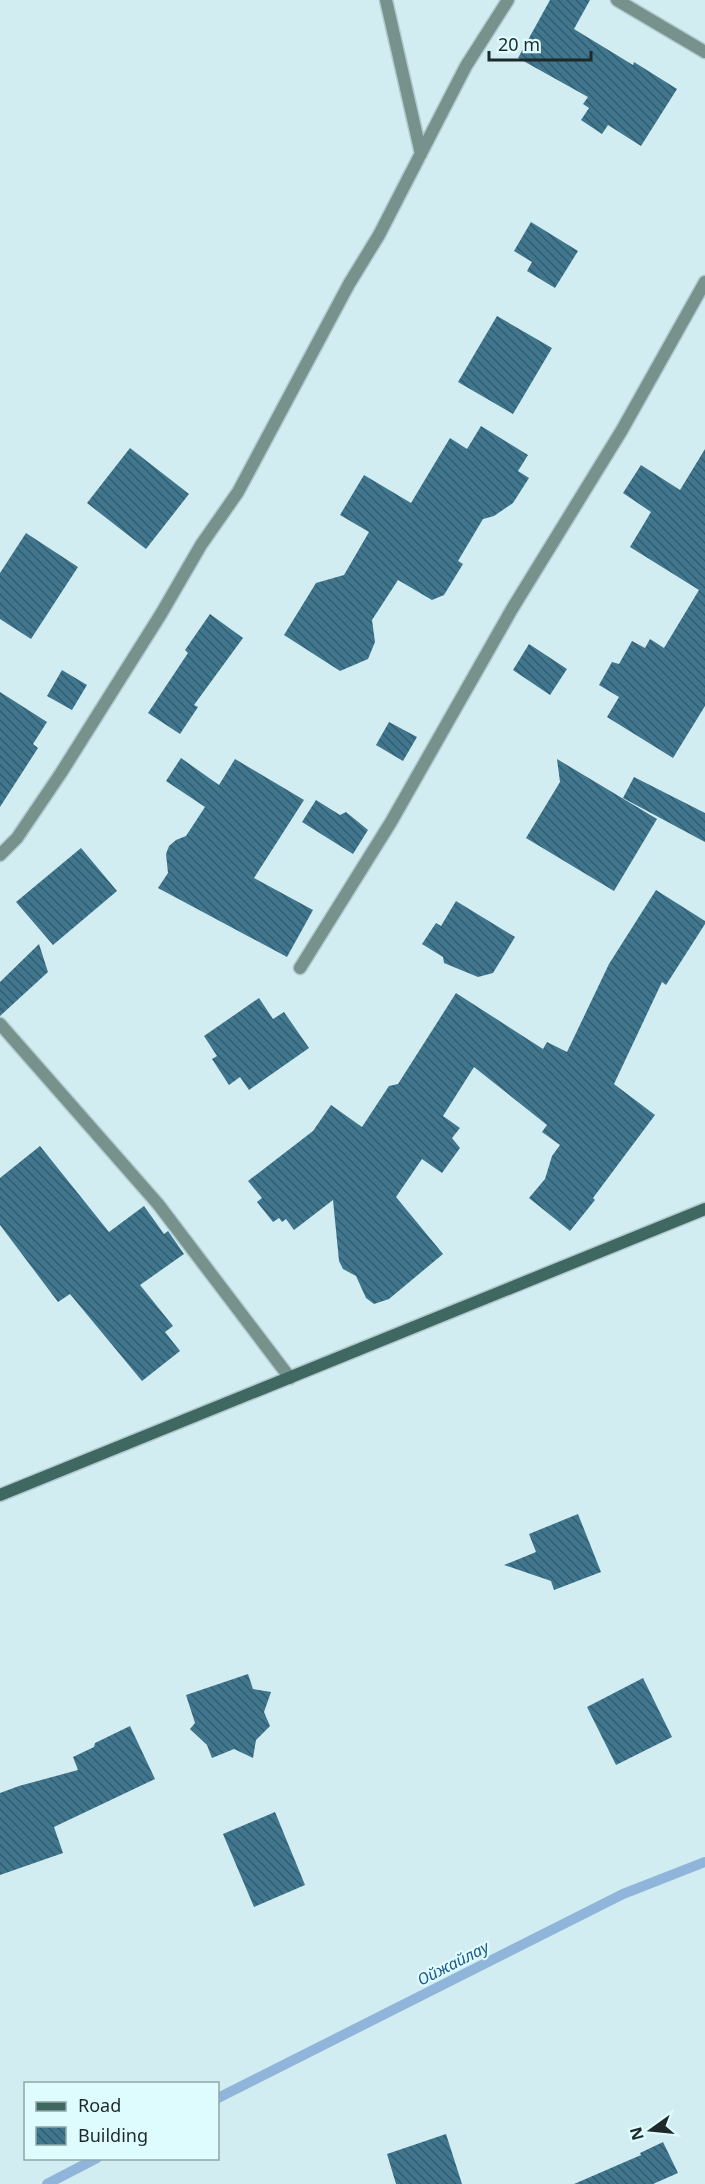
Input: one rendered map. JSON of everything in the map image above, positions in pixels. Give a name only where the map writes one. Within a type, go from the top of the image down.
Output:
[{"type":"street","points":[[386,0],[421,154]]},
{"type":"street","points":[[0,855],[17,838],[61,773],[161,614],[201,545],[238,492],[250,466],[379,235],[466,66],[508,0]]},
{"type":"street","points":[[617,0],[705,52]]},
{"type":"street","points":[[300,968],[391,822],[512,609],[621,430],[705,282]]},
{"type":"street","points":[[0,1024],[158,1204],[290,1378]]},
{"type":"street","points":[[0,1495],[705,1209]]},
{"type":"building","points":[[550,0],[590,0],[574,29],[677,89],[641,146],[608,125],[602,134],[581,120],[589,108],[583,104],[588,97],[518,58]]},
{"type":"building","points":[[531,222],[578,251],[555,288],[527,271],[532,262],[514,251]]},
{"type":"building","points":[[497,316],[552,348],[513,414],[458,382]]},
{"type":"building","points":[[481,426],[528,455],[518,471],[529,478],[513,503],[494,516],[483,519],[458,561],[463,564],[444,595],[432,600],[398,580],[372,620],[375,642],[368,659],[340,671],[284,635],[316,583],[344,575],[369,532],[340,515],[364,475],[411,503],[450,438],[467,449]]},
{"type":"building","points":[[130,448],[189,494],[146,549],[87,503]]},
{"type":"building","points":[[705,449],[705,706],[673,758],[607,717],[619,697],[599,685],[612,662],[619,664],[632,641],[645,648],[650,639],[664,648],[699,590],[630,547],[651,512],[623,493],[641,465],[680,490]]},
{"type":"building","points":[[26,533],[78,567],[31,639],[0,619],[0,573]]},
{"type":"building","points":[[210,614],[243,638],[194,705],[198,707],[180,734],[148,713],[188,653],[185,650]]},
{"type":"building","points":[[529,644],[567,669],[550,695],[513,670]]},
{"type":"building","points":[[62,670],[87,685],[72,710],[47,696]]},
{"type":"building","points":[[0,692],[47,722],[33,744],[38,748],[0,807]]},
{"type":"building","points":[[389,722],[417,737],[403,761],[376,745]]},
{"type":"building","points":[[181,758],[219,785],[235,759],[304,800],[254,878],[313,910],[287,957],[158,888],[168,873],[166,854],[169,846],[186,836],[205,807],[166,781]]},
{"type":"building","points":[[557,759],[657,819],[614,891],[526,838],[560,782]]},
{"type":"building","points":[[634,777],[705,813],[705,842],[623,798]]},
{"type":"building","points":[[316,800],[340,815],[346,812],[368,830],[353,854],[302,822]]},
{"type":"building","points":[[81,848],[117,891],[53,945],[16,902]]},
{"type":"building","points":[[656,890],[705,921],[705,924],[666,985],[662,982],[614,1084],[655,1115],[593,1198],[595,1200],[570,1231],[529,1198],[545,1179],[552,1156],[560,1145],[542,1132],[547,1125],[474,1067],[443,1116],[460,1128],[452,1138],[460,1148],[442,1173],[422,1159],[396,1197],[443,1254],[389,1299],[374,1304],[366,1298],[356,1276],[343,1269],[339,1261],[333,1200],[294,1230],[286,1219],[282,1222],[279,1218],[273,1222],[257,1202],[262,1198],[248,1181],[313,1131],[331,1105],[362,1127],[389,1086],[398,1084],[456,993],[543,1049],[547,1042],[567,1052],[609,964]]},
{"type":"building","points":[[456,901],[515,937],[493,973],[478,977],[444,963],[443,957],[422,944],[436,923],[441,926]]},
{"type":"building","points":[[39,944],[48,972],[0,1016],[0,982]]},
{"type":"building","points":[[259,998],[273,1019],[284,1012],[309,1048],[249,1090],[240,1077],[229,1085],[212,1059],[217,1056],[204,1036]]},
{"type":"building","points":[[40,1146],[109,1232],[144,1206],[164,1234],[168,1231],[184,1254],[140,1285],[173,1326],[165,1332],[180,1351],[142,1381],[70,1294],[58,1302],[0,1225],[0,1178]]},
{"type":"building","points":[[578,1514],[601,1572],[554,1590],[551,1581],[504,1565],[536,1552],[529,1534]]},
{"type":"building","points":[[248,1674],[253,1689],[271,1692],[264,1712],[270,1726],[256,1740],[253,1758],[234,1749],[212,1758],[207,1745],[190,1729],[195,1723],[186,1695]]},
{"type":"building","points":[[643,1678],[672,1737],[616,1765],[587,1707]]},
{"type":"building","points":[[130,1726],[155,1779],[54,1827],[63,1853],[0,1875],[0,1793],[78,1770],[73,1757]]},
{"type":"building","points":[[275,1812],[305,1885],[254,1907],[223,1834]]},
{"type":"building","points":[[446,2134],[462,2184],[396,2184],[387,2154]]},
{"type":"building","points":[[663,2142],[678,2173],[653,2184],[574,2184],[641,2155],[640,2153]]},
{"type":"waterway","name":"Ойжайлау","points":[[219,2097],[623,1894],[705,1862]]},
{"type":"waterway","name":"Ойжайлау","points":[[47,2184],[93,2160]]}]
